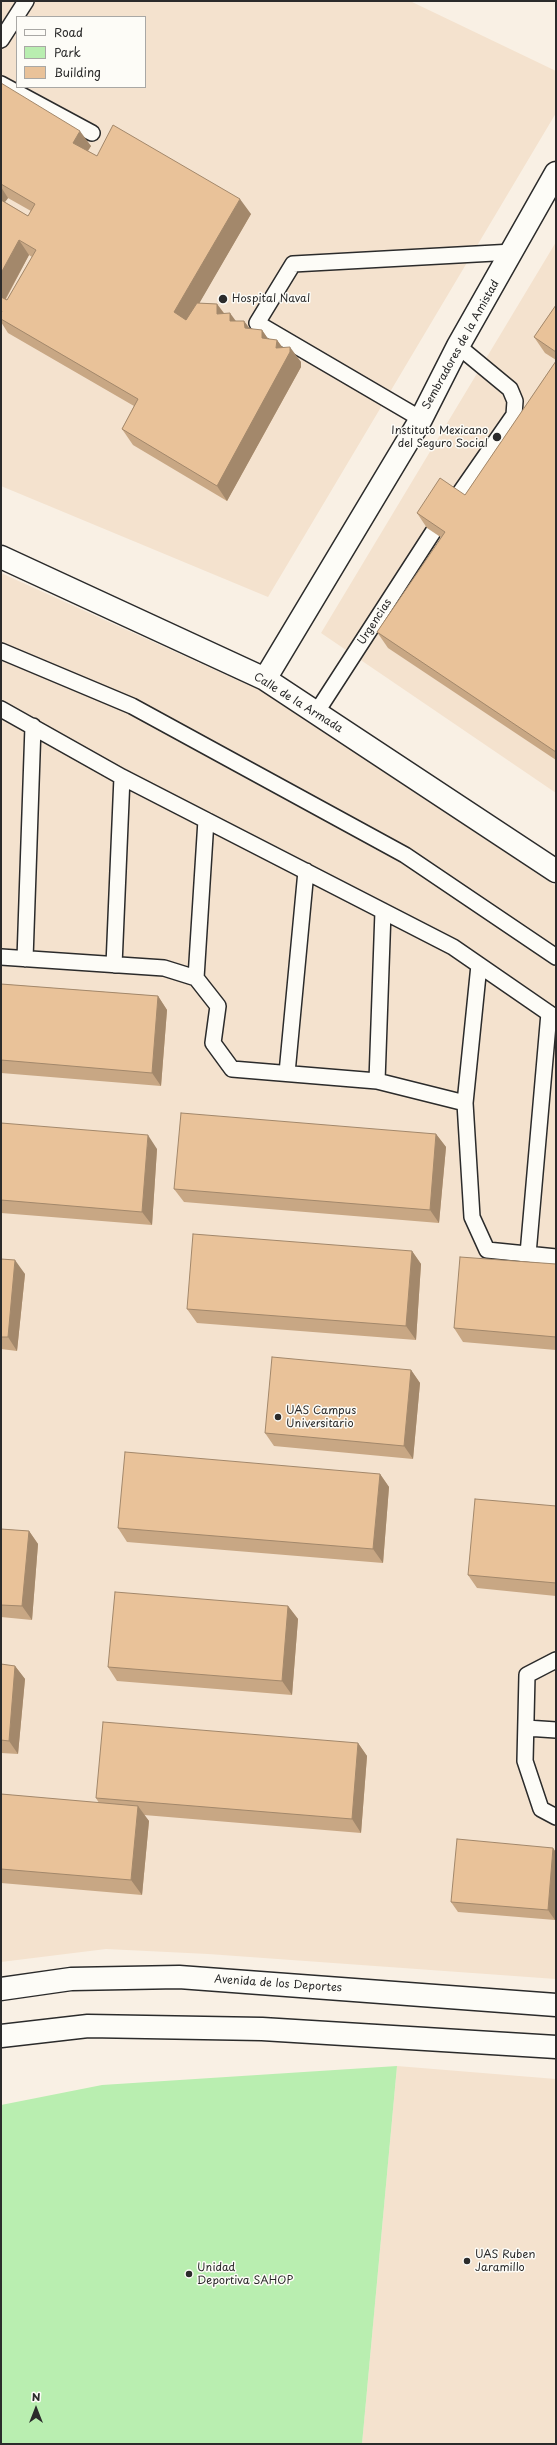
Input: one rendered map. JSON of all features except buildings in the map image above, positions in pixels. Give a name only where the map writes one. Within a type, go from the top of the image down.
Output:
[{"type":"street","name":"Sembradores de la Amistad","points":[[265,680],[421,419],[458,346],[513,252],[556,173]]},
{"type":"street","name":"Calle de la Armada","points":[[1,557],[265,680],[556,870]]},
{"type":"street","name":"Avenida de los Deportes","points":[[1,1990],[70,1979],[179,1977],[556,2005]]},
{"type":"street","points":[[1,2036],[96,2026],[262,2029],[556,2047]]},
{"type":"lane","points":[[16,16],[26,1]]},
{"type":"lane","points":[[1,40],[16,17]]},
{"type":"lane","points":[[1,84],[92,134]]},
{"type":"lane","points":[[421,419],[257,323],[293,264],[513,252]]},
{"type":"lane","points":[[457,497],[514,415],[515,401],[510,389],[458,346]]},
{"type":"lane","name":"Urgencias","points":[[316,712],[433,532]]},
{"type":"lane","points":[[1,650],[132,706],[398,852],[556,957]]},
{"type":"lane","points":[[1,709],[122,777],[453,947],[553,1016],[528,1254]]},
{"type":"lane","points":[[25,959],[33,726]]},
{"type":"lane","points":[[114,965],[122,777]]},
{"type":"lane","points":[[196,978],[206,820]]},
{"type":"lane","points":[[287,1073],[306,871]]},
{"type":"lane","points":[[377,1081],[383,911]]},
{"type":"lane","points":[[1,957],[164,968],[196,978],[218,1006],[213,1043],[232,1069],[377,1081],[465,1103]]},
{"type":"lane","points":[[479,965],[465,1103],[472,1217],[487,1250],[556,1257]]},
{"type":"lane","points":[[556,1660],[527,1675],[525,1761],[540,1809],[556,1817]]},
{"type":"lane","points":[[526,1728],[556,1730]]},
{"type":"shaded area","name":"Hospital Naval","points":[[1,1],[410,1],[556,71],[556,113],[268,597],[1,486]]},
{"type":"shaded area","name":"Instituto Mexicano del Seguro Social","points":[[556,242],[556,793],[321,633]]},
{"type":"shaded area","name":"UAS Campus Universitario","points":[[1,573],[266,693],[556,886],[556,1979],[208,1954],[106,1949],[1,1962]]},
{"type":"shaded area","name":"UAS Ruben Jaramillo","points":[[397,2066],[556,2079],[556,2444],[362,2444]]},
{"type":"green space","name":"Unidad Deportiva SAHOP","points":[[397,2066],[362,2444],[1,2444],[1,2105],[102,2085]]},
{"type":"place","name":"Hospital Naval","points":[[223,299]]},
{"type":"place","name":"Instituto Mexicano del Seguro Social","points":[[497,437]]},
{"type":"place","name":"UAS Campus Universitario","points":[[278,1417]]},
{"type":"place","name":"UAS Ruben Jaramillo","points":[[467,2261]]},
{"type":"place","name":"Unidad Deportiva SAHOP","points":[[189,2274]]}]
